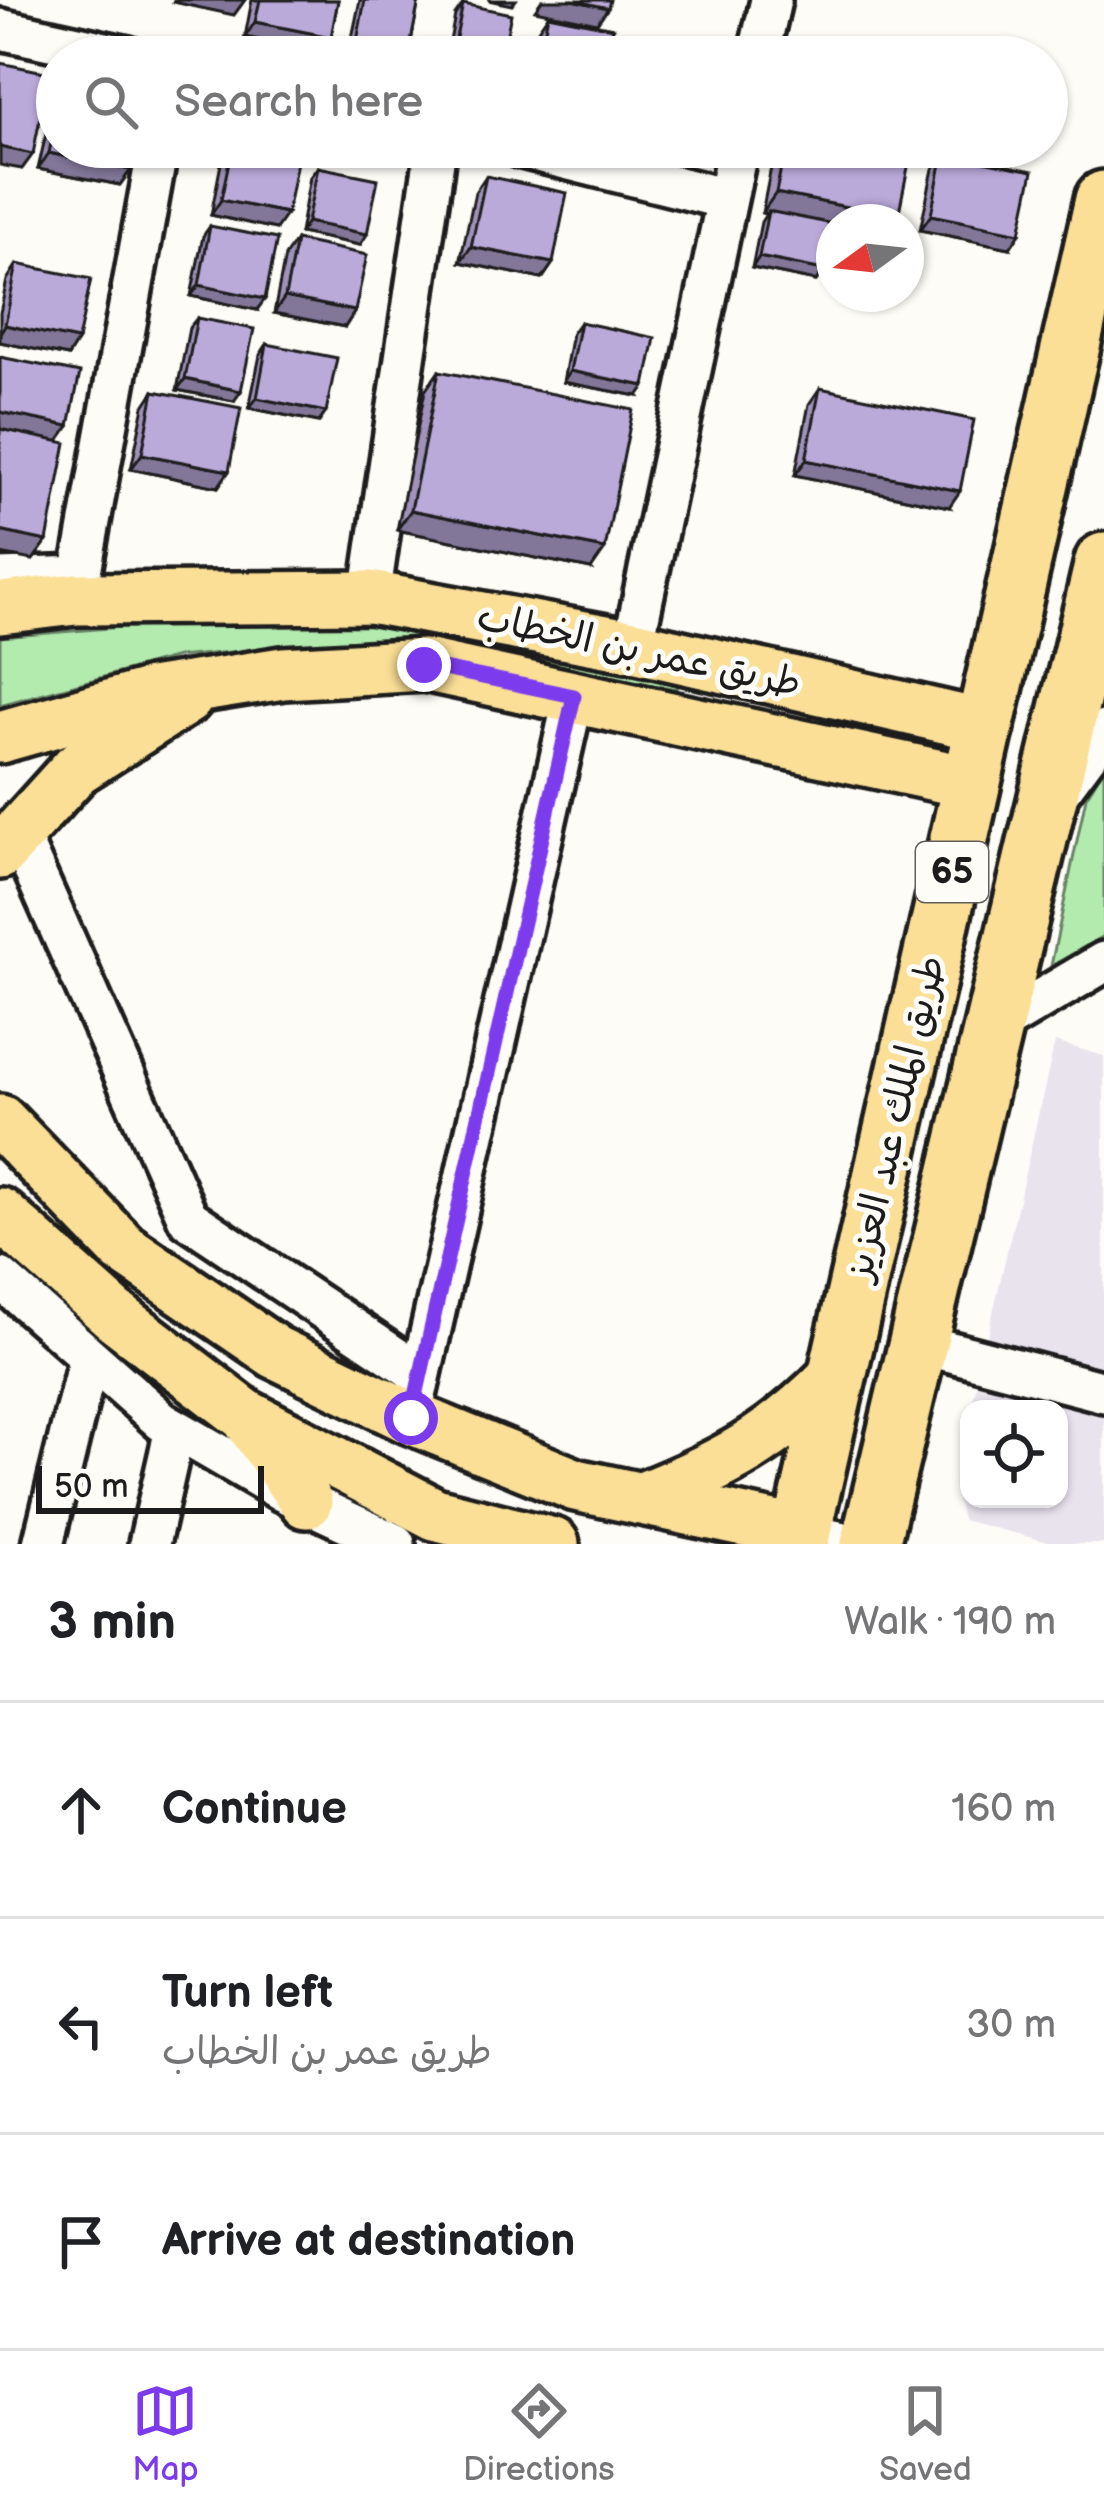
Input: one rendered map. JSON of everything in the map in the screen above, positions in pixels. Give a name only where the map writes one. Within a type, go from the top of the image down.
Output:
[{"type":"highway","name":"طريق الملك عبد العزيز","points":[[817,1540],[837,1374],[988,727],[1104,200]]},
{"type":"highway","name":"طريق الملك عبد العزيز","points":[[870,1544],[1104,562]]},
{"type":"main road","name":"طريق عمر بن الخطاب","points":[[0,608],[78,587],[370,597],[633,646],[988,727]]},
{"type":"main road","name":"طريق عمر بن الخطاب","points":[[0,737],[130,700],[283,673],[424,665],[973,783]]},
{"type":"main road","points":[[9,842],[76,769],[207,686]]},
{"type":"main road","points":[[0,1121],[124,1249],[275,1352],[416,1396],[576,1485],[817,1540]]},
{"type":"main road","points":[[2,1217],[114,1315],[245,1414],[435,1514],[553,1544]]},
{"type":"main road","points":[[640,1499],[729,1463],[796,1416],[837,1374]]},
{"type":"main road","points":[[245,1414],[306,1502]]},
{"type":"street","points":[[763,36],[771,0]]},
{"type":"street","points":[[0,29],[36,37]]},
{"type":"street","points":[[0,579],[78,587],[154,168]]},
{"type":"street","points":[[370,597],[433,168]]},
{"type":"street","points":[[602,168],[726,199]]},
{"type":"street","points":[[633,646],[733,168]]},
{"type":"street","points":[[9,842],[188,1218],[416,1396],[574,696]]},
{"type":"street","points":[[1041,817],[1104,731]]},
{"type":"street","points":[[991,1029],[1104,962]]},
{"type":"street","points":[[155,1270],[188,1218]]},
{"type":"street","points":[[0,1278],[175,1429],[306,1502],[395,1544]]},
{"type":"street","points":[[917,1343],[1104,1392]]},
{"type":"street","points":[[43,1544],[89,1358]]},
{"type":"street","points":[[149,1544],[175,1429]]},
{"type":"shaded area","points":[[1055,1042],[1104,1056],[1104,1544],[1057,1544],[962,1520],[954,1484],[960,1457],[960,1508],[1068,1508],[1068,1400],[973,1400]]},
{"type":"green space","points":[[313,611],[680,679],[677,689],[371,639],[177,657],[0,705],[0,637]]},
{"type":"green space","points":[[1104,768],[1104,936],[1051,966],[1086,797]]},
{"type":"building","points":[[260,0],[338,0],[331,36],[255,22]]},
{"type":"building","points":[[365,0],[419,0],[412,36],[358,36]]},
{"type":"building","points":[[572,0],[610,0],[608,8]]},
{"type":"building","points":[[463,4],[511,14],[506,36],[456,36]]},
{"type":"building","points":[[548,15],[613,28],[611,36],[544,36]]},
{"type":"building","points":[[0,63],[36,70],[33,154],[0,147]]},
{"type":"building","points":[[228,168],[296,168],[287,213],[221,200]]},
{"type":"building","points":[[318,168],[378,179],[367,234],[307,222]]},
{"type":"building","points":[[781,168],[908,168],[901,204],[832,204],[776,193]]},
{"type":"building","points":[[940,168],[1033,171],[1020,233],[931,215]]},
{"type":"building","points":[[486,176],[567,193],[553,263],[471,247]]},
{"type":"building","points":[[768,211],[816,221],[816,268],[759,257]]},
{"type":"building","points":[[210,226],[277,239],[265,299],[199,285]]},
{"type":"building","points":[[296,240],[367,255],[355,311],[285,297]]},
{"type":"building","points":[[17,264],[91,279],[78,340],[5,325]]},
{"type":"building","points":[[197,318],[254,329],[241,391],[185,379]]},
{"type":"building","points":[[580,322],[655,338],[645,386],[570,371]]},
{"type":"building","points":[[267,344],[337,358],[326,412],[257,398]]},
{"type":"building","points":[[0,357],[80,373],[69,426],[0,412]]},
{"type":"building","points":[[439,371],[633,410],[605,549],[411,510]]},
{"type":"building","points":[[820,388],[974,420],[960,491],[806,460]]},
{"type":"building","points":[[154,391],[241,408],[229,471],[142,454]]},
{"type":"building","points":[[0,429],[66,443],[47,541],[0,531]]},
{"type":"route","points":[[411,1418],[574,696],[424,665]]}]
